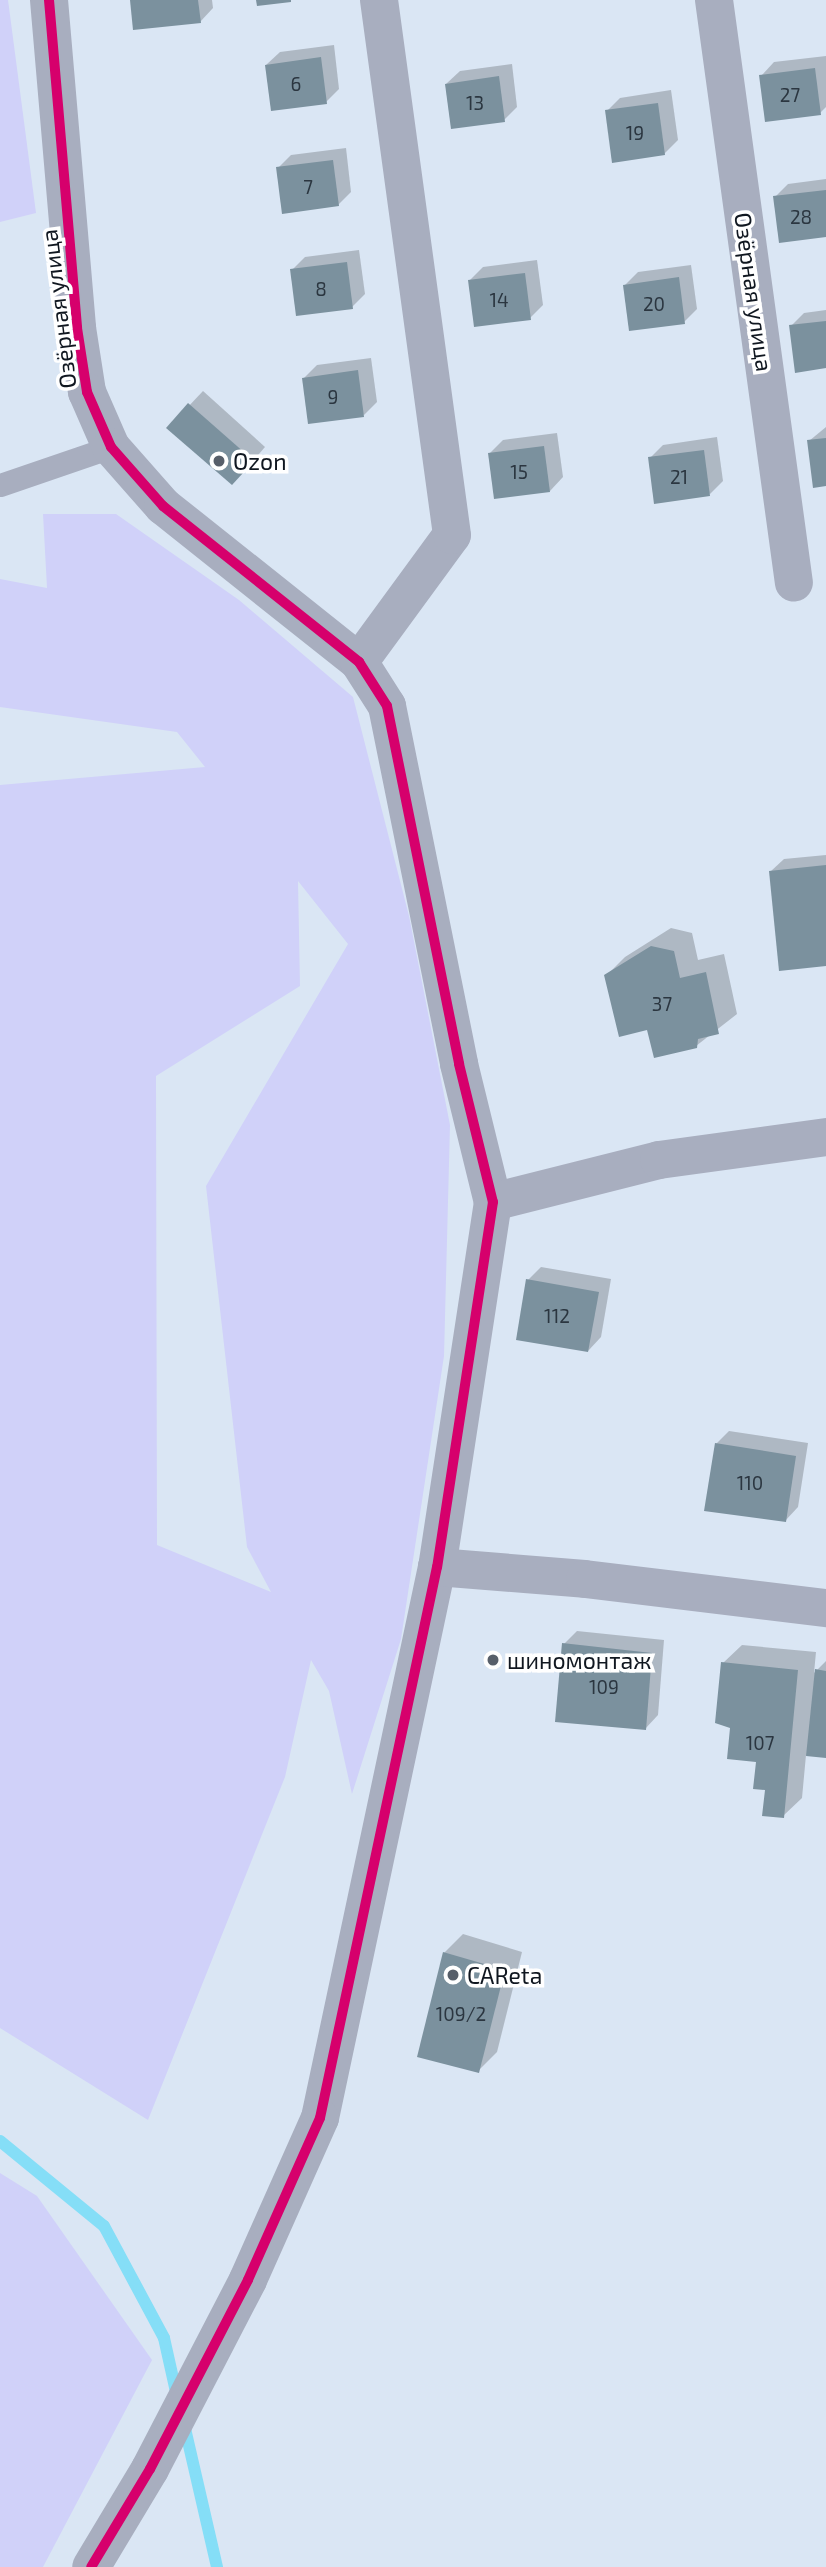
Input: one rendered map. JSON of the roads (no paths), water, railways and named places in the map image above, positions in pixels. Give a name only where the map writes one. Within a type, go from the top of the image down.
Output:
[{"type":"street","name":"Озёрная улица","points":[[49,0],[77,328],[87,392],[111,447],[163,506],[359,662],[387,706],[459,1064],[493,1202]]},
{"type":"street","points":[[359,662],[452,535],[379,0]]},
{"type":"street","name":"Озёрная улица","points":[[715,0],[794,583]]},
{"type":"street","points":[[91,2567],[150,2469],[248,2280],[320,2118],[437,1567],[493,1202],[659,1160],[826,1137]]},
{"type":"street","points":[[437,1567],[585,1579],[826,1608]]},
{"type":"lane","points":[[0,485],[111,447]]},
{"type":"waterway","points":[[0,2141],[104,2226],[164,2338],[177,2396]]},
{"type":"waterway","points":[[184,2424],[217,2567]]},
{"type":"place","name":"Ozon","points":[[219,461]]},
{"type":"place","name":"шиномонтаж","points":[[493,1660]]},
{"type":"place","name":"CAReta","points":[[453,1975]]}]
